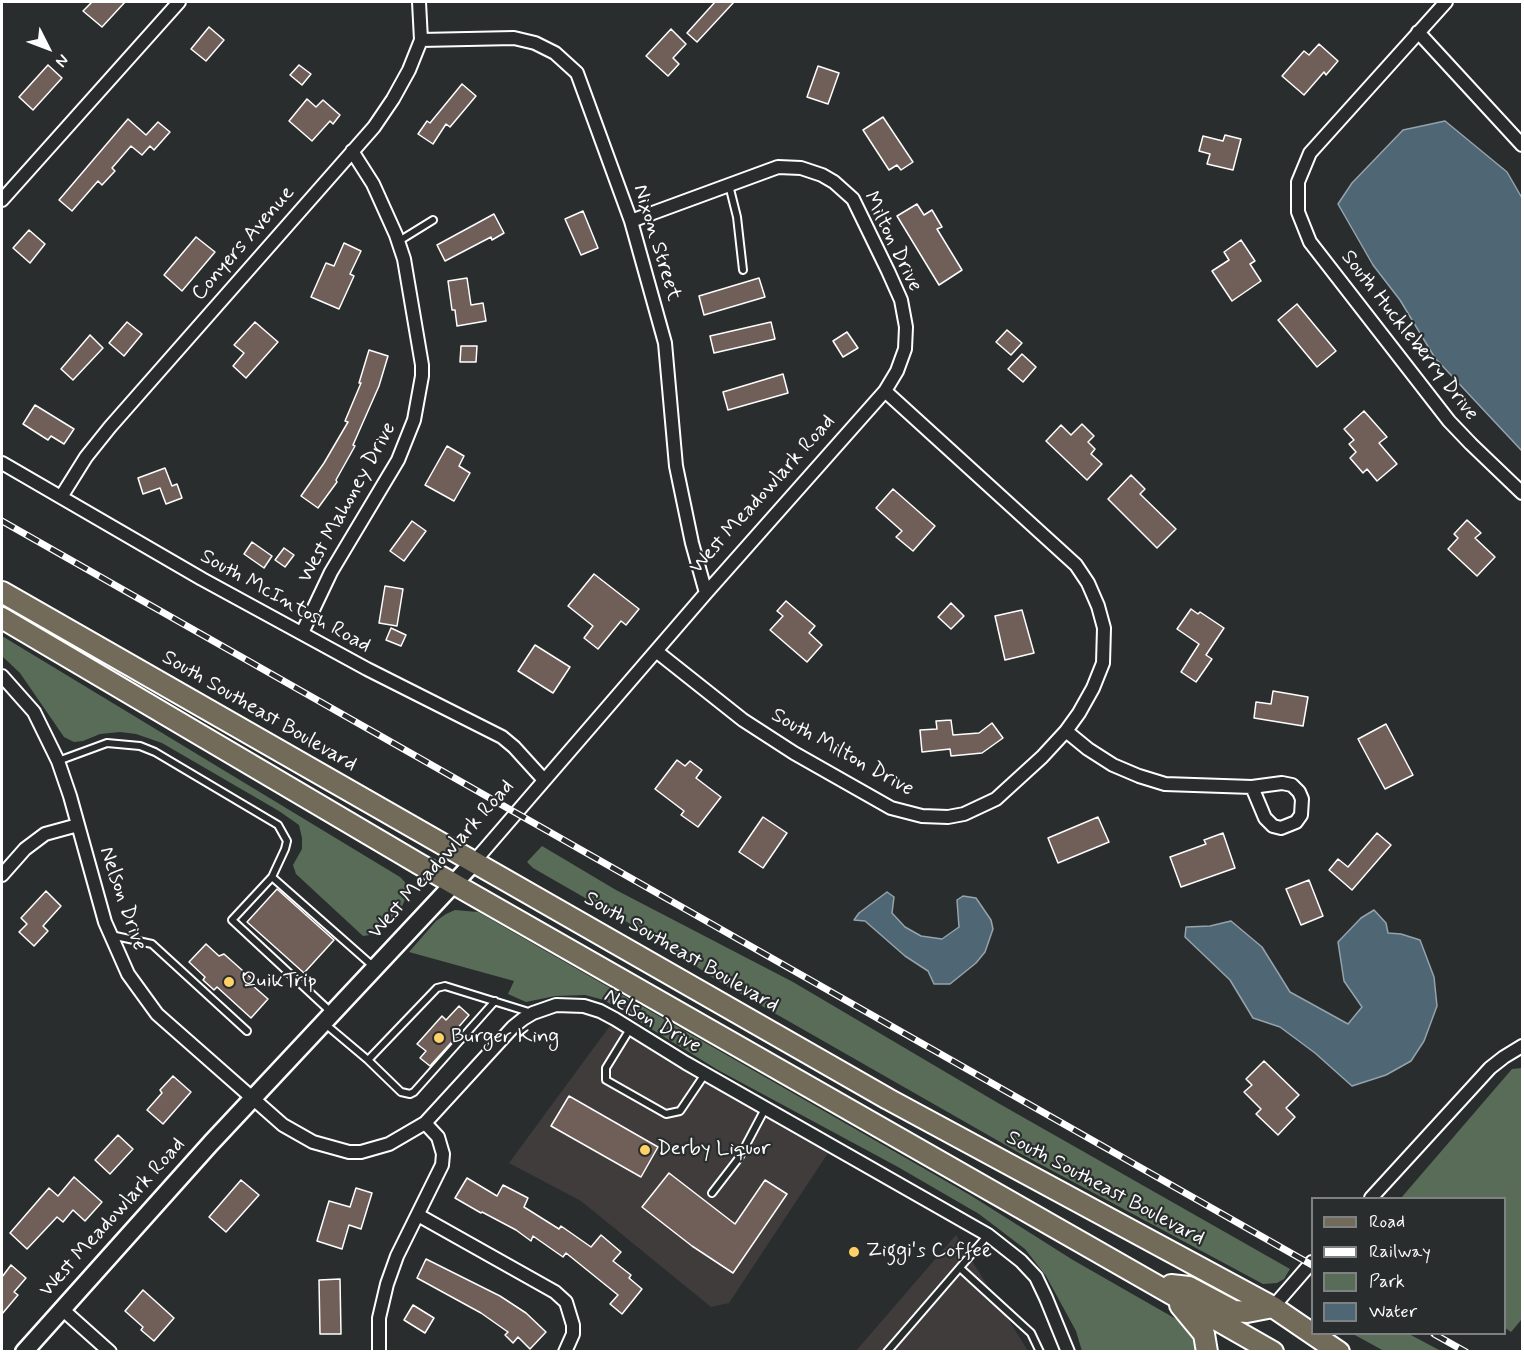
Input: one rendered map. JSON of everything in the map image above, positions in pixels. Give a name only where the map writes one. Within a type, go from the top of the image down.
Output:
[{"type":"main road","name":"South Southeast Boulevard","points":[[2,592],[888,1099],[1273,1307],[1311,1333]]},
{"type":"main road","points":[[2,618],[453,884],[1160,1286],[1258,1348]]},
{"type":"main road","name":"West Meadowlark Road","points":[[24,1352],[252,1098],[473,862]]},
{"type":"main road","points":[[1160,1286],[1189,1287],[1234,1311],[1247,1312],[1273,1307]]},
{"type":"main road","points":[[1160,1286],[1204,1334],[1206,1352]]},
{"type":"main road","name":"South Southeast Boulevard","points":[[1314,1335],[1339,1352]]},
{"type":"street","points":[[2,200],[179,2]]},
{"type":"street","name":"Conyers Avenue","points":[[61,497],[86,457],[110,427],[374,127],[409,70],[421,40],[419,2]]},
{"type":"street","points":[[1446,2],[1418,32],[1522,145]]},
{"type":"street","name":"South Huckleberry Drive","points":[[1418,32],[1310,153],[1297,186],[1298,212],[1310,242],[1449,421],[1522,493]]},
{"type":"street","name":"Nixon Street","points":[[421,40],[514,38],[535,43],[567,62],[578,73],[631,221],[665,344],[676,466],[692,543],[706,593]]},
{"type":"street","name":"West Mahoney Drive","points":[[302,633],[331,572],[398,460],[419,402],[422,365],[404,259],[388,213],[351,151]]},
{"type":"street","name":"Milton Drive","points":[[631,221],[778,167],[793,167],[822,175],[834,182],[853,199],[901,300],[906,327],[905,350],[897,371],[885,391]]},
{"type":"street","name":"West Meadowlark Road","points":[[473,862],[885,391]]},
{"type":"street","name":"South Milton Drive","points":[[656,651],[743,720],[794,753],[891,808],[922,816],[948,817],[964,814],[996,799],[1042,757],[1066,731],[1088,696],[1102,663],[1104,628],[1088,583],[1076,565],[885,391]]},
{"type":"street","name":"South McIntosh Road","points":[[2,463],[202,579],[501,737],[514,747],[544,780]]},
{"type":"street","name":"Nelson Drive","points":[[2,676],[34,712],[57,761],[99,900],[128,975],[157,1014],[297,1135],[326,1147],[349,1152],[362,1152],[389,1144],[425,1123],[513,1027],[533,1013],[556,1005],[584,1006],[600,1011],[705,1074],[988,1235],[1021,1261],[1036,1277],[1068,1352]]},
{"type":"street","points":[[1066,731],[1105,760],[1139,776],[1165,784],[1252,787],[1282,783],[1292,785],[1302,799],[1301,815],[1289,826],[1281,828],[1273,825],[1264,818],[1252,787]]},
{"type":"street","points":[[2,875],[25,849],[45,834],[78,825]]},
{"type":"street","points":[[1372,1197],[1490,1068],[1522,1046]]},
{"type":"street","points":[[379,1352],[379,1318],[387,1284],[397,1256],[439,1174],[443,1154],[438,1137],[425,1123]]},
{"type":"street","points":[[418,1215],[555,1292],[566,1302],[573,1325],[573,1334],[566,1352]]},
{"type":"street","points":[[1273,1307],[1311,1263]]},
{"type":"street","points":[[62,1309],[110,1352]]},
{"type":"lane","points":[[729,185],[737,217],[743,270]]},
{"type":"lane","points":[[399,241],[433,220]]},
{"type":"lane","points":[[57,761],[107,743],[140,746],[155,752],[278,825],[287,841],[272,877],[232,920],[401,1092],[410,1094],[414,1092],[495,1001]]},
{"type":"lane","points":[[272,877],[374,967]]},
{"type":"lane","points":[[111,935],[152,944],[247,1031]]},
{"type":"lane","points":[[368,1060],[437,988],[445,986],[533,1013]]},
{"type":"lane","points":[[630,1029],[606,1068],[606,1080],[666,1114],[680,1111],[705,1074]]},
{"type":"lane","points":[[712,1192],[739,1158],[765,1108]]},
{"type":"lane","points":[[887,1352],[988,1235]]},
{"type":"lane","points":[[960,1268],[1031,1333],[1040,1352]]},
{"type":"shaded area","points":[[615,1019],[832,1147],[729,1303],[711,1307],[581,1201],[509,1163]]},
{"type":"shaded area","points":[[956,1235],[1028,1351],[855,1352]]},
{"type":"green space","points":[[2,636],[400,877],[405,882],[407,895],[400,911],[394,919],[387,919],[382,923],[376,934],[363,936],[296,874],[293,865],[302,849],[299,825],[162,743],[136,734],[120,732],[100,734],[74,742],[64,737],[20,673],[2,656]]},
{"type":"green space","points":[[542,846],[616,890],[793,982],[998,1103],[1290,1269],[1284,1279],[1277,1283],[1263,1284],[1023,1155],[713,978],[660,941],[533,868],[527,862]]},
{"type":"green space","points":[[455,910],[478,912],[970,1195],[1073,1260],[1190,1327],[1197,1337],[1199,1351],[1082,1351],[1076,1331],[1046,1276],[1025,1249],[979,1214],[898,1167],[718,1070],[604,1000],[585,995],[555,996],[526,1002],[508,994],[514,981],[409,952],[436,921]]},
{"type":"green space","points":[[1522,1068],[1522,1319],[1511,1332],[1506,1329],[1506,1197],[1402,1197],[1512,1069]]},
{"type":"green space","points":[[1355,1335],[1411,1335],[1441,1351],[1384,1351]]},
{"type":"water","points":[[1445,121],[1507,172],[1522,198],[1522,451],[1435,358],[1400,300],[1373,265],[1338,204],[1352,183],[1403,130]]},
{"type":"water","points":[[887,892],[894,897],[892,913],[905,927],[921,936],[942,939],[959,927],[957,900],[963,896],[976,898],[991,920],[993,929],[985,952],[976,963],[950,984],[934,984],[928,971],[905,956],[865,921],[854,920],[859,913]]},
{"type":"water","points":[[1374,910],[1386,923],[1388,933],[1401,934],[1420,940],[1434,977],[1437,1006],[1424,1041],[1411,1061],[1386,1075],[1352,1086],[1315,1053],[1280,1027],[1253,1018],[1230,980],[1185,937],[1186,927],[1210,926],[1231,921],[1262,947],[1290,992],[1348,1024],[1362,1007],[1344,981],[1338,942],[1361,918]]},
{"type":"building","points":[[92,2],[125,2],[102,27],[83,11]]},
{"type":"building","points":[[715,2],[734,2],[697,42],[687,33]]},
{"type":"building","points":[[209,27],[224,40],[206,61],[191,49]]},
{"type":"building","points":[[671,29],[686,44],[673,58],[679,64],[668,76],[646,56]]},
{"type":"building","points":[[1319,44],[1338,61],[1326,75],[1324,72],[1304,95],[1282,76],[1304,51],[1309,55]]},
{"type":"building","points":[[48,65],[62,78],[33,110],[19,97]]},
{"type":"building","points":[[299,65],[311,74],[302,85],[290,75]]},
{"type":"building","points":[[818,66],[839,73],[828,104],[807,97]]},
{"type":"building","points":[[462,84],[476,96],[450,127],[446,124],[433,144],[418,134],[427,121],[430,123]]},
{"type":"building","points":[[307,99],[316,107],[323,100],[340,115],[333,124],[330,121],[312,141],[289,121]]},
{"type":"building","points":[[883,117],[913,162],[901,170],[897,165],[889,170],[863,130]]},
{"type":"building","points":[[128,119],[146,135],[158,122],[170,132],[154,150],[150,146],[142,155],[131,146],[112,168],[115,171],[102,185],[98,181],[72,211],[59,200]]},
{"type":"building","points":[[1225,135],[1241,139],[1233,170],[1207,164],[1210,154],[1199,151],[1203,136],[1223,141]]},
{"type":"building","points":[[917,204],[924,215],[932,210],[942,227],[937,229],[962,270],[939,285],[897,216]]},
{"type":"building","points":[[583,211],[598,248],[581,255],[565,219]]},
{"type":"building","points":[[494,214],[504,233],[492,240],[491,237],[445,261],[437,245]]},
{"type":"building","points":[[29,230],[45,244],[30,263],[13,248]]},
{"type":"building","points":[[196,237],[215,252],[182,291],[164,275]]},
{"type":"building","points":[[1241,240],[1255,261],[1250,264],[1261,281],[1232,301],[1212,271],[1229,260],[1224,252]]},
{"type":"building","points":[[344,243],[361,251],[350,274],[354,276],[339,309],[311,297],[326,263],[334,266]]},
{"type":"building","points":[[467,278],[471,305],[483,303],[486,321],[457,326],[448,281]]},
{"type":"building","points":[[759,278],[765,297],[704,315],[699,296]]},
{"type":"building","points":[[1297,304],[1336,351],[1317,367],[1278,320]]},
{"type":"building","points":[[127,322],[142,334],[124,356],[109,343]]},
{"type":"building","points":[[255,322],[278,342],[246,378],[233,366],[244,353],[234,345]]},
{"type":"building","points":[[771,322],[775,339],[714,353],[710,336]]},
{"type":"building","points":[[1007,330],[1022,343],[1011,355],[996,342]]},
{"type":"building","points":[[847,332],[858,348],[843,357],[833,341]]},
{"type":"building","points":[[90,335],[103,348],[73,380],[61,369]]},
{"type":"building","points":[[461,346],[477,346],[476,362],[460,362]]},
{"type":"building","points":[[369,350],[388,356],[379,386],[353,445],[355,446],[337,482],[318,508],[301,496],[348,422],[345,421],[361,383],[359,383]]},
{"type":"building","points":[[1022,354],[1036,367],[1023,382],[1008,369]]},
{"type":"building","points":[[783,374],[788,393],[728,410],[723,392]]},
{"type":"building","points":[[35,405],[74,429],[64,444],[51,436],[48,440],[23,424]]},
{"type":"building","points":[[1364,411],[1387,437],[1379,443],[1397,464],[1377,481],[1367,469],[1363,473],[1350,458],[1356,452],[1349,444],[1354,440],[1344,429]]},
{"type":"building","points":[[1082,424],[1094,436],[1088,442],[1095,449],[1091,454],[1102,464],[1087,480],[1046,441],[1061,425],[1071,435]]},
{"type":"building","points":[[447,446],[464,456],[459,466],[470,473],[454,501],[425,485]]},
{"type":"building","points":[[165,468],[172,486],[177,484],[182,498],[166,504],[160,488],[143,494],[138,478]]},
{"type":"building","points":[[1131,475],[1145,489],[1140,494],[1176,529],[1157,548],[1108,499]]},
{"type":"building","points":[[893,489],[935,526],[913,551],[896,537],[902,531],[876,508]]},
{"type":"building","points":[[1467,520],[1481,533],[1475,538],[1495,557],[1477,576],[1448,549],[1458,538],[1454,534]]},
{"type":"building","points":[[412,521],[426,531],[404,561],[390,551]]},
{"type":"building","points":[[252,542],[272,556],[264,568],[244,554]]},
{"type":"building","points":[[284,548],[294,555],[285,567],[275,560]]},
{"type":"building","points":[[594,574],[639,609],[626,625],[621,621],[598,649],[584,638],[593,626],[568,606]]},
{"type":"building","points":[[385,586],[403,589],[397,626],[379,623]]},
{"type":"building","points":[[786,601],[815,626],[809,633],[822,645],[807,662],[770,630],[783,616],[777,611]]},
{"type":"building","points":[[951,603],[964,616],[951,629],[938,617]]},
{"type":"building","points":[[1191,609],[1198,614],[1200,612],[1224,628],[1206,655],[1212,659],[1196,682],[1181,672],[1199,644],[1177,629]]},
{"type":"building","points":[[1022,610],[1034,653],[1005,660],[995,616]]},
{"type":"building","points":[[391,628],[406,635],[401,646],[386,640]]},
{"type":"building","points":[[535,645],[570,667],[553,693],[518,671]]},
{"type":"building","points":[[1273,691],[1308,697],[1303,726],[1254,718],[1256,702],[1271,704]]},
{"type":"building","points":[[951,720],[953,735],[979,733],[992,723],[1003,738],[982,753],[951,756],[950,749],[922,752],[920,730],[937,729],[936,721]]},
{"type":"building","points":[[1386,724],[1413,775],[1385,789],[1358,739]]},
{"type":"building","points":[[677,760],[685,766],[690,761],[702,770],[696,778],[721,797],[698,827],[681,815],[684,811],[655,789]]},
{"type":"building","points":[[763,817],[787,833],[763,868],[739,852]]},
{"type":"building","points":[[1098,817],[1109,842],[1058,863],[1048,838]]},
{"type":"building","points":[[1223,833],[1235,868],[1181,887],[1170,857],[1206,844],[1204,840]]},
{"type":"building","points":[[1377,833],[1391,845],[1352,890],[1329,870],[1338,859],[1348,867]]},
{"type":"building","points":[[1309,880],[1323,916],[1301,925],[1286,889]]},
{"type":"building","points":[[277,889],[334,940],[304,973],[247,922]]},
{"type":"building","points":[[46,891],[61,906],[43,926],[48,931],[34,946],[19,932],[27,924],[21,918]]},
{"type":"building","points":[[206,944],[219,956],[224,954],[251,978],[250,980],[254,983],[252,985],[268,999],[251,1018],[217,987],[214,990],[203,980],[205,977],[189,962]]},
{"type":"building","name":"Burger King","points":[[459,1006],[469,1015],[456,1030],[460,1033],[430,1066],[420,1058],[426,1051],[417,1044],[442,1016],[446,1020]]},
{"type":"building","points":[[1264,1061],[1299,1095],[1286,1108],[1295,1117],[1278,1135],[1256,1114],[1261,1109],[1244,1092],[1252,1085],[1246,1079]]},
{"type":"building","points":[[173,1076],[191,1092],[163,1124],[147,1110],[162,1093],[160,1090]]},
{"type":"building","points":[[569,1096],[658,1147],[641,1177],[551,1126]]},
{"type":"building","points":[[118,1135],[133,1149],[110,1174],[95,1160]]},
{"type":"building","points":[[669,1173],[735,1224],[765,1180],[787,1194],[733,1273],[692,1246],[642,1207]]},
{"type":"building","points":[[74,1177],[102,1202],[85,1221],[73,1210],[63,1222],[57,1217],[27,1249],[10,1233],[49,1188],[58,1196]]},
{"type":"building","points":[[467,1178],[497,1196],[503,1185],[528,1198],[524,1207],[559,1229],[561,1226],[591,1247],[601,1235],[621,1252],[613,1261],[631,1275],[629,1278],[642,1289],[622,1314],[610,1304],[618,1295],[566,1253],[563,1257],[533,1236],[531,1241],[516,1230],[455,1198]]},
{"type":"building","points":[[241,1180],[259,1195],[226,1232],[209,1217]]},
{"type":"building","points":[[356,1188],[372,1193],[361,1229],[349,1225],[342,1249],[317,1241],[329,1201],[350,1207]]},
{"type":"building","points":[[426,1259],[500,1296],[526,1313],[546,1332],[530,1349],[518,1337],[513,1343],[505,1335],[508,1332],[481,1313],[417,1278]]},
{"type":"building","points":[[11,1265],[26,1278],[14,1292],[18,1295],[2,1314],[2,1277]]},
{"type":"building","points":[[340,1279],[341,1334],[320,1334],[319,1280]]},
{"type":"building","points":[[143,1290],[174,1318],[154,1341],[141,1330],[143,1327],[125,1311]]},
{"type":"building","points":[[413,1305],[434,1318],[425,1333],[404,1320]]},
{"type":"railway","points":[[2,521],[1311,1264]]},
{"type":"railway","points":[[1436,1335],[1466,1352]]},
{"type":"place","name":"QuikTrip","points":[[229,982]]},
{"type":"place","name":"Burger King","points":[[439,1038]]},
{"type":"place","name":"Derby Liquor","points":[[645,1150]]},
{"type":"place","name":"Ziggi's Coffee","points":[[854,1252]]}]
